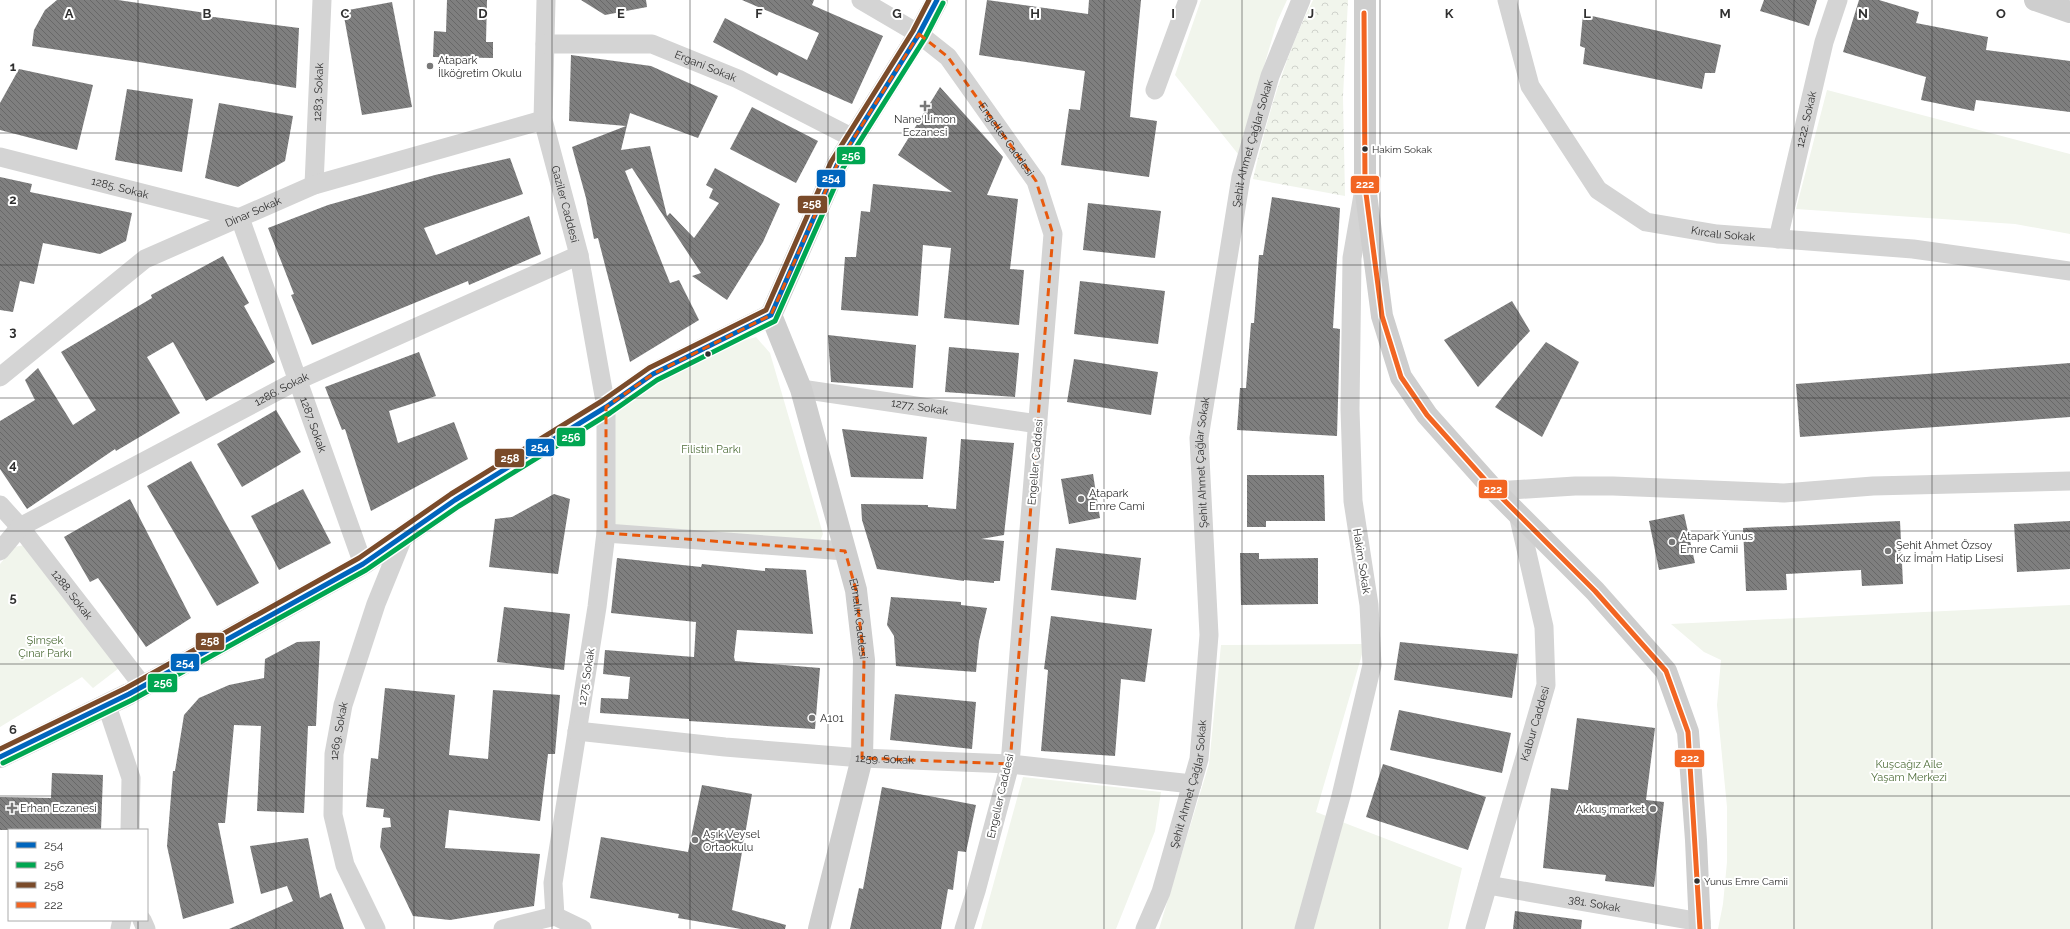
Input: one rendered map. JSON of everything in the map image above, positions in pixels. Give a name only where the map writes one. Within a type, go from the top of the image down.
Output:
[{"type":"street","name":"Gaziler Caddesi","points":[[546,0],[543,120],[580,255],[606,407]]},
{"type":"street","name":"Engeller Caddesi","points":[[861,0],[918,34],[948,57],[1036,181],[1053,234],[1010,764],[976,892],[964,929]]},
{"type":"street","points":[[0,758],[107,706],[362,564],[455,500],[606,407],[653,374],[771,315],[837,165],[918,34],[937,0]]},
{"type":"street","points":[[1155,90],[1188,0]]},
{"type":"street","name":"Şehit Ahmet Çağlar Sokak","points":[[1145,929],[1161,892],[1199,759],[1208,635],[1199,438],[1241,177],[1270,76],[1301,0]]},
{"type":"street","points":[[1365,0],[1365,186],[1382,316],[1401,377],[1427,415],[1494,490],[1595,591],[1666,671],[1688,732],[1700,926]]},
{"type":"street","name":"Kırcalı Sokak","points":[[1508,0],[1530,86],[1598,190],[1646,222],[1717,234],[1913,250],[2070,270]]},
{"type":"street","name":"1222. Sokak","points":[[1778,239],[1824,42],[1838,0]]},
{"type":"street","points":[[2035,0],[2070,12]]},
{"type":"street","name":"1283. Sokak","points":[[314,185],[318,1]]},
{"type":"street","name":"Ergani Sokak","points":[[545,44],[652,44],[738,79],[853,138]]},
{"type":"street","name":"Dinar Sokak","points":[[0,377],[145,259],[314,185],[543,120]]},
{"type":"street","name":"1285. Sokak","points":[[0,157],[240,218]]},
{"type":"street","name":"Hakim Sokak","points":[[1304,929],[1341,796],[1372,665],[1369,605],[1353,501],[1350,409],[1352,258],[1365,186]]},
{"type":"street","name":"1287. Sokak","points":[[240,218],[362,564]]},
{"type":"street","name":"1286. Sokak","points":[[0,551],[20,527],[298,380],[580,255]]},
{"type":"street","name":"Elmalık Caddesi","points":[[771,315],[801,390],[856,590],[864,660],[862,758],[819,929]]},
{"type":"street","name":"1277. Sokak","points":[[801,390],[1038,424]]},
{"type":"street","name":"1275. Sokak","points":[[556,916],[553,883],[606,533],[606,407]]},
{"type":"street","points":[[1494,490],[1605,486],[1784,492],[1873,486],[2070,481]]},
{"type":"street","name":"1288. Sokak","points":[[0,505],[20,527],[143,686]]},
{"type":"street","name":"Kalbur Caddesi","points":[[1475,929],[1546,685],[1544,627],[1518,514]]},
{"type":"street","points":[[606,533],[845,551]]},
{"type":"street","name":"1269. Sokak","points":[[376,929],[346,864],[333,815],[334,754],[343,705],[376,604],[404,536]]},
{"type":"street","points":[[107,706],[131,778],[130,829]]},
{"type":"street","name":"1259. Sokak","points":[[577,732],[725,747],[862,758],[1010,764],[1192,784]]},
{"type":"street","name":"381. Sokak","points":[[1488,885],[1700,926]]},
{"type":"street","points":[[503,929],[556,916],[582,929]]},
{"type":"highlighted area","points":[[919,34],[948,57],[1036,181],[1053,234],[1010,764],[862,758],[864,660],[856,590],[845,551],[606,533],[606,407],[653,374],[771,315],[837,165]]},
{"type":"green space","points":[[1201,0],[1287,0],[1277,22],[1238,154],[1175,75]]},
{"type":"green space","points":[[1313,0],[1348,0],[1343,97],[1345,196],[1253,179],[1264,133],[1285,65]]},
{"type":"green space","points":[[1827,90],[2070,154],[2070,234],[2015,224],[1796,209]]},
{"type":"green space","name":"Filistin Parkı","points":[[756,337],[770,353],[823,534],[819,543],[622,527],[612,523],[614,414],[644,390],[724,346]]},
{"type":"green space","name":"Şimşek Çınar Parkı","points":[[25,545],[119,668],[93,688],[82,677],[0,727],[0,564],[14,547]]},
{"type":"green space","name":"Kuşcağız Aile Yaşam Merkezi","points":[[2070,605],[2070,929],[1718,929],[1723,904],[1727,862],[1727,807],[1717,705],[1721,660],[1704,652],[1671,624]]},
{"type":"green space","points":[[1365,644],[1316,812],[1462,868],[1448,929],[1159,929],[1209,764],[1221,645]]},
{"type":"green space","points":[[1023,777],[1161,792],[1155,831],[1116,929],[981,929]]},
{"type":"building","points":[[57,0],[118,0],[206,13],[206,16],[299,28],[296,88],[32,46],[34,30],[45,10]]},
{"type":"building","points":[[447,0],[487,0],[486,42],[493,42],[493,58],[433,57],[434,31],[446,32]]},
{"type":"building","points":[[581,0],[646,0],[647,7],[605,15]]},
{"type":"building","points":[[742,0],[814,0],[812,5],[883,36],[852,104],[779,72],[777,76],[713,42],[725,18],[807,60],[819,33]]},
{"type":"building","points":[[987,0],[1088,14],[1089,0],[1141,0],[1130,117],[1157,121],[1149,177],[1061,165],[1069,109],[1080,110],[1085,71],[979,55]]},
{"type":"building","points":[[1764,0],[1817,0],[1809,26],[1760,11]]},
{"type":"building","points":[[1859,0],[1879,0],[1919,12],[1916,23],[1988,37],[1986,50],[2070,61],[2070,112],[1976,100],[1974,111],[1921,100],[1926,77],[1843,52]]},
{"type":"building","points":[[392,2],[412,107],[362,115],[343,11]]},
{"type":"building","points":[[1583,14],[1721,45],[1715,73],[1705,73],[1702,89],[1583,64],[1585,48],[1580,46]]},
{"type":"building","points":[[571,55],[651,66],[718,96],[698,138],[630,113],[621,150],[650,146],[667,216],[670,213],[694,238],[719,203],[709,198],[713,189],[706,185],[715,168],[780,204],[763,242],[727,300],[692,276],[701,273],[632,168],[625,171],[670,283],[679,280],[699,320],[630,362],[598,238],[594,239],[586,198],[572,147],[626,126],[569,121]]},
{"type":"building","points":[[19,69],[93,85],[77,150],[0,130],[0,103]]},
{"type":"building","points":[[940,87],[1003,157],[987,195],[1018,199],[1010,269],[1024,270],[1019,325],[944,318],[951,248],[923,245],[918,316],[841,310],[845,257],[856,257],[861,211],[870,212],[873,184],[952,192],[898,155]]},
{"type":"building","points":[[127,89],[193,99],[182,172],[115,160]]},
{"type":"building","points":[[219,103],[293,116],[285,161],[238,187],[205,178]]},
{"type":"building","points":[[752,107],[818,141],[796,183],[730,149]]},
{"type":"building","points":[[510,158],[523,194],[424,228],[436,255],[529,216],[541,254],[469,285],[468,281],[312,345],[291,295],[294,294],[268,228],[328,205],[435,175]]},
{"type":"building","points":[[0,177],[32,184],[30,192],[132,213],[126,241],[100,254],[43,243],[34,284],[20,281],[13,312],[0,310]]},
{"type":"building","points":[[1272,197],[1340,208],[1333,328],[1340,329],[1337,436],[1237,430],[1240,388],[1246,388],[1251,323],[1254,323],[1259,255],[1263,255]]},
{"type":"building","points":[[1088,203],[1161,211],[1155,258],[1083,250]]},
{"type":"building","points":[[223,256],[249,303],[244,306],[275,362],[206,401],[173,342],[147,357],[180,413],[116,451],[115,449],[27,509],[0,469],[0,421],[35,400],[25,380],[38,368],[73,425],[96,410],[61,352],[152,298],[151,295]]},
{"type":"building","points":[[1080,281],[1165,291],[1158,344],[1074,334]]},
{"type":"building","points":[[1512,301],[1530,331],[1478,387],[1444,340]]},
{"type":"building","points":[[828,335],[916,345],[913,388],[831,382]]},
{"type":"building","points":[[1546,342],[1579,362],[1542,437],[1495,407]]},
{"type":"building","points":[[949,347],[1019,353],[1015,397],[945,392]]},
{"type":"building","points":[[419,352],[436,396],[389,411],[398,443],[454,422],[468,459],[371,511],[345,429],[342,430],[325,387]]},
{"type":"building","points":[[1074,359],[1158,372],[1151,415],[1067,402]]},
{"type":"building","points":[[2070,363],[2070,417],[1800,437],[1796,384]]},
{"type":"building","points":[[276,410],[301,452],[242,487],[217,444]]},
{"type":"building","points":[[842,429],[927,437],[923,479],[851,477]]},
{"type":"building","points":[[961,439],[1014,443],[1004,535],[981,539],[1004,541],[1000,581],[994,581],[994,583],[964,581],[877,569],[862,520],[861,504],[928,505],[928,507],[956,509]]},
{"type":"building","points":[[191,461],[259,583],[217,606],[147,486]]},
{"type":"building","name":"Atapark Emre Cami","points":[[1093,474],[1100,518],[1069,524],[1061,479]]},
{"type":"building","points":[[1247,475],[1324,475],[1325,521],[1266,521],[1266,527],[1247,527]]},
{"type":"building","points":[[303,489],[331,543],[279,570],[251,516]]},
{"type":"building","points":[[554,494],[570,499],[558,574],[489,567],[495,519],[512,517]]},
{"type":"building","points":[[130,499],[191,618],[146,647],[98,578],[90,582],[64,537]]},
{"type":"building","name":"Atapark Yunus Emre Camii","points":[[1684,514],[1695,563],[1659,570],[1649,521]]},
{"type":"building","points":[[1900,521],[1903,584],[1862,586],[1861,570],[1786,574],[1787,590],[1746,591],[1743,528]]},
{"type":"building","points":[[2070,521],[2070,569],[2017,572],[2014,524]]},
{"type":"building","points":[[1056,548],[1141,558],[1136,600],[1051,590]]},
{"type":"building","points":[[1240,553],[1259,553],[1259,559],[1318,558],[1318,604],[1241,605]]},
{"type":"building","points":[[617,558],[701,567],[702,564],[765,571],[765,568],[806,570],[813,634],[737,630],[734,657],[735,661],[820,668],[815,729],[689,721],[689,719],[600,713],[601,698],[628,699],[630,677],[603,674],[605,650],[694,657],[696,622],[611,613]]},
{"type":"building","points":[[891,597],[961,602],[961,605],[987,608],[979,641],[976,672],[896,666],[894,636],[887,625]]},
{"type":"building","points":[[504,607],[570,614],[564,670],[497,662]]},
{"type":"building","points":[[1051,616],[1152,629],[1145,682],[1121,679],[1115,756],[1041,751],[1048,670],[1044,669]]},
{"type":"building","points":[[320,641],[316,726],[308,726],[304,813],[257,811],[261,726],[234,725],[225,823],[218,823],[234,903],[183,919],[167,846],[173,771],[175,771],[184,715],[199,698],[229,685],[264,678],[265,659],[297,642]]},
{"type":"building","points":[[1400,642],[1518,654],[1512,698],[1394,680]]},
{"type":"building","points":[[385,688],[455,695],[449,755],[488,759],[493,690],[560,695],[555,754],[548,754],[540,821],[449,810],[445,848],[540,854],[534,906],[450,920],[413,916],[380,847],[382,828],[391,827],[390,818],[383,817],[384,809],[366,807],[371,758],[378,759]]},
{"type":"building","points":[[895,694],[976,702],[972,749],[890,740]]},
{"type":"building","points":[[1399,710],[1511,733],[1502,773],[1390,750]]},
{"type":"building","points":[[1577,718],[1655,728],[1646,800],[1664,802],[1654,887],[1605,881],[1606,875],[1543,868],[1551,788],[1568,790]]},
{"type":"building","points":[[1383,764],[1486,797],[1468,850],[1366,817]]},
{"type":"building","points":[[52,773],[103,775],[101,829],[0,830],[0,797],[51,798]]},
{"type":"building","points":[[702,785],[752,794],[732,910],[786,925],[785,929],[741,929],[678,918],[679,914],[590,898],[601,837],[688,852]]},
{"type":"building","points":[[882,787],[976,805],[966,852],[958,851],[953,890],[948,889],[941,929],[850,929],[859,888],[863,889]]},
{"type":"building","points":[[308,838],[320,898],[331,893],[344,929],[229,929],[293,901],[287,886],[261,894],[250,846]]},
{"type":"building","points":[[1515,911],[1582,920],[1581,929],[1513,929]]},
{"type":"transit line","name":"258","points":[[0,749],[126,688],[359,558],[451,494],[602,401],[649,368],[766,310],[831,162],[913,31],[929,0]]},
{"type":"transit line","name":"254","points":[[0,757],[129,694],[363,564],[455,500],[606,407],[653,374],[771,315],[837,165],[919,34],[937,0]]},
{"type":"transit line","name":"256","points":[[3,763],[132,700],[366,570],[459,506],[610,413],[657,380],[775,321],[843,168],[925,38],[943,3]]},
{"type":"transit line","name":"222","points":[[1364,13],[1365,186],[1382,316],[1401,377],[1427,415],[1495,491],[1595,591],[1666,671],[1688,732],[1700,929]]},
{"type":"place","name":"Atapark İlköğretim Okulu","points":[[430,66]]},
{"type":"place","name":"Nane Limon Eczanesi","points":[[925,106]]},
{"type":"place","name":"Hakim Sokak","points":[[1365,149]]},
{"type":"place","name":"Atapark Emre Cami","points":[[1081,499]]},
{"type":"place","name":"Atapark Yunus Emre Camii","points":[[1672,542]]},
{"type":"place","name":"Şehit Ahmet Özsoy Kız İmam Hatip Lisesi","points":[[1888,551]]},
{"type":"place","name":"A101","points":[[812,718]]},
{"type":"place","name":"Erhan Eczanesi","points":[[12,808]]},
{"type":"place","name":"Akkuş market","points":[[1653,809]]},
{"type":"place","name":"Aşık Veysel Ortaokulu","points":[[695,840]]},
{"type":"place","name":"Yunus Emre Camii","points":[[1697,881]]}]
